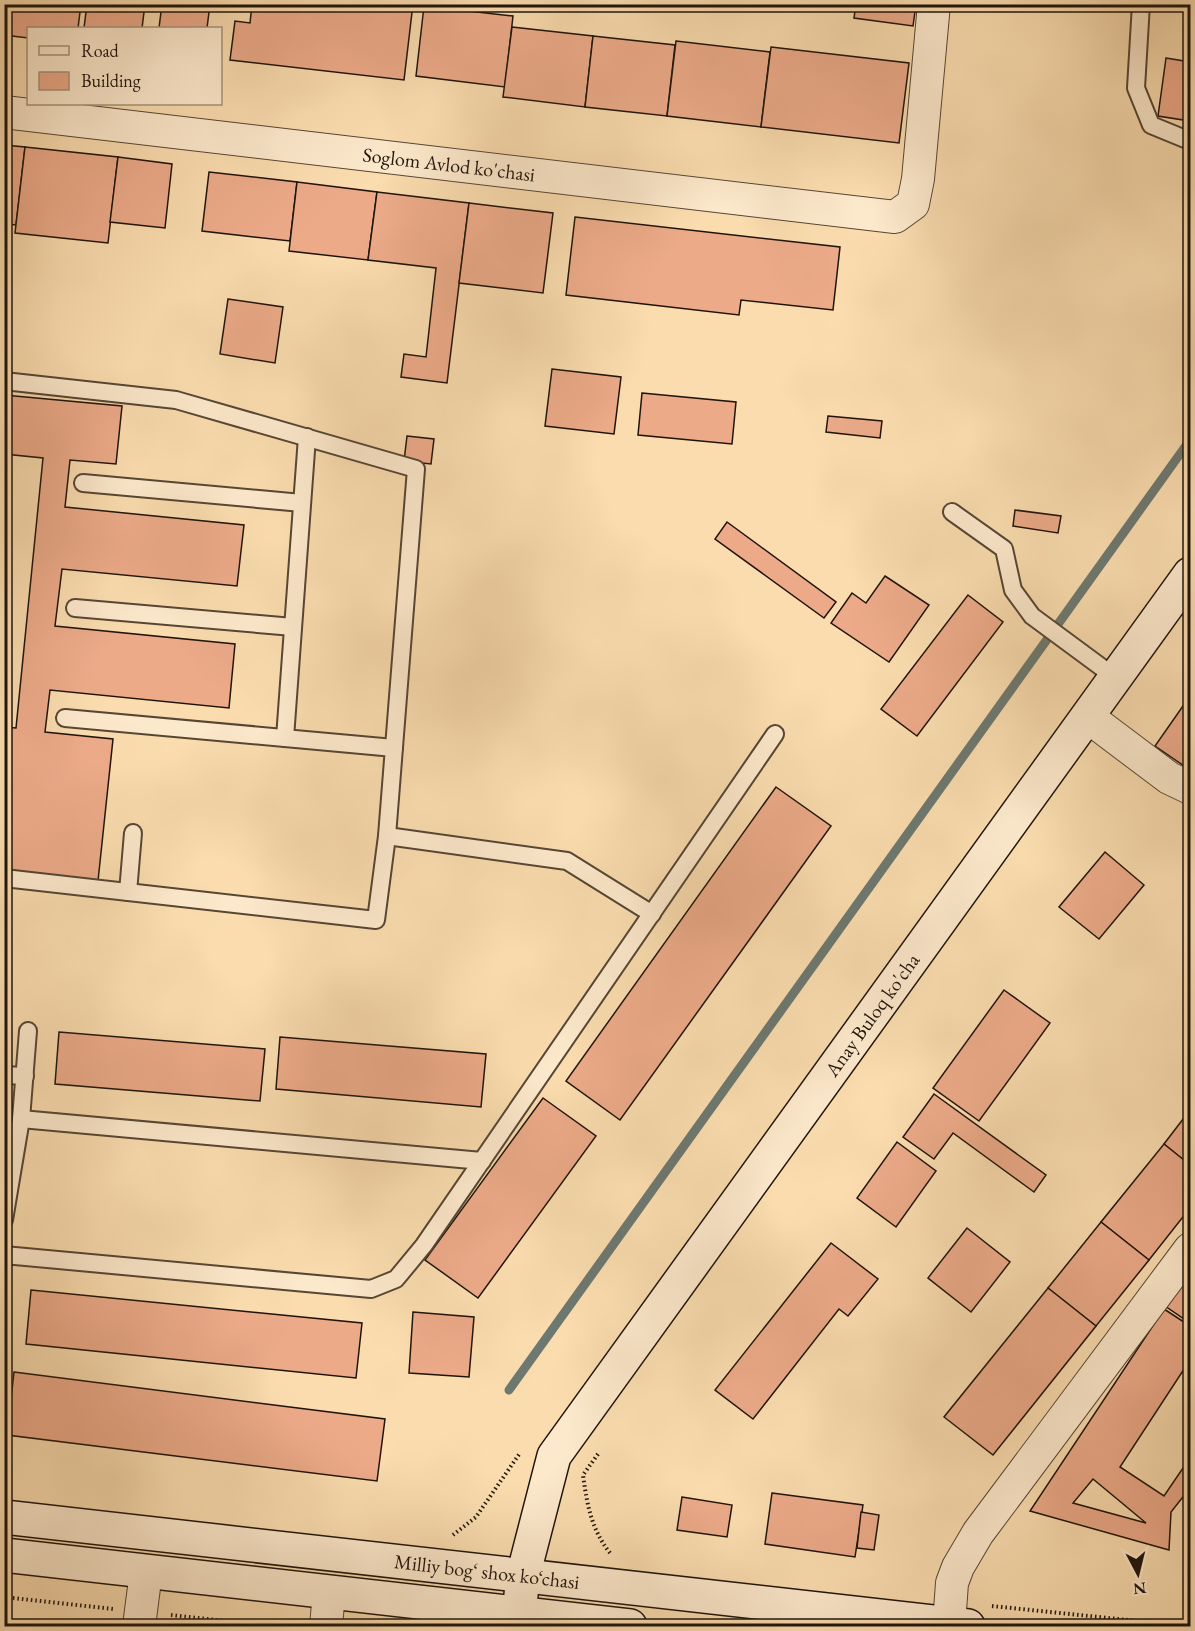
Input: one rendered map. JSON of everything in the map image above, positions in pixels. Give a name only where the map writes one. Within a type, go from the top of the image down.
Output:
[{"type":"main road","name":"Anay Buloq ko'cha","points":[[540,1451],[1088,717],[1191,574]]},
{"type":"main road","points":[[519,1614],[540,1451]]},
{"type":"main road","name":"Milliy bog‘ shox ko‘chasi","points":[[4,1517],[523,1576],[956,1618]]},
{"type":"main road","name":"Milliy bog‘ shox ko‘chasi","points":[[4,1555],[630,1626]]},
{"type":"street","name":"Soglom Avlod ko'chasi","points":[[4,112],[895,217],[913,204],[918,179],[934,4]]},
{"type":"street","points":[[1088,717],[1169,778],[1191,788]]},
{"type":"street","points":[[956,1618],[952,1583],[958,1567],[978,1533],[1191,1249]]},
{"type":"street","points":[[139,1626],[146,1572]]},
{"type":"street","points":[[326,1626],[329,1593]]},
{"type":"lane","points":[[1141,4],[1136,88],[1150,125],[1191,141]]},
{"type":"lane","points":[[4,381],[176,400],[416,469],[387,836],[376,920],[4,878]]},
{"type":"lane","points":[[285,738],[307,437]]},
{"type":"lane","points":[[83,483],[302,503]]},
{"type":"lane","points":[[952,512],[1004,549],[1013,590],[1032,616],[1116,678]]},
{"type":"lane","points":[[75,608],[293,627]]},
{"type":"lane","points":[[65,718],[394,748]]},
{"type":"lane","points":[[4,1255],[371,1289],[396,1279],[424,1245],[775,734]]},
{"type":"lane","points":[[128,892],[133,833]]},
{"type":"lane","points":[[387,836],[567,861],[652,914]]},
{"type":"lane","points":[[4,1220],[21,1119],[28,1031]]},
{"type":"lane","points":[[4,1075],[24,1076]]},
{"type":"lane","points":[[21,1119],[482,1161]]},
{"type":"path","points":[[602,1448],[583,1475],[587,1507],[601,1541],[610,1553],[619,1559]]},
{"type":"path","points":[[450,1537],[476,1517],[540,1451]]},
{"type":"path","points":[[956,1618],[1186,1626]]},
{"type":"building","points":[[4,4],[81,4],[78,27],[27,27],[27,38],[4,35]]},
{"type":"building","points":[[87,4],[145,4],[142,27],[84,27]]},
{"type":"building","points":[[162,4],[210,4],[207,27],[159,27]]},
{"type":"building","points":[[252,4],[413,4],[404,80],[230,60],[235,21],[250,23]]},
{"type":"building","points":[[856,4],[916,4],[913,26],[854,18]]},
{"type":"building","points":[[424,6],[513,16],[505,87],[416,76]]},
{"type":"building","points":[[512,27],[593,36],[585,107],[503,97]]},
{"type":"building","points":[[593,36],[675,45],[667,116],[585,107]]},
{"type":"building","points":[[676,41],[770,52],[761,127],[667,116]]},
{"type":"building","points":[[771,47],[909,63],[899,143],[761,127]]},
{"type":"building","points":[[1166,58],[1190,62],[1190,121],[1158,116]]},
{"type":"building","points":[[4,145],[25,147],[16,225],[4,224]]},
{"type":"building","points":[[25,147],[118,157],[108,243],[15,233]]},
{"type":"building","points":[[118,157],[172,164],[165,228],[110,222]]},
{"type":"building","points":[[209,172],[297,182],[290,241],[202,231]]},
{"type":"building","points":[[297,182],[377,192],[368,260],[289,251]]},
{"type":"building","points":[[377,192],[469,203],[447,383],[401,377],[404,354],[426,357],[436,268],[368,260]]},
{"type":"building","points":[[469,203],[553,213],[543,293],[459,283]]},
{"type":"building","points":[[575,217],[840,247],[833,310],[741,300],[739,315],[566,295]]},
{"type":"building","points":[[228,299],[283,307],[275,363],[220,354]]},
{"type":"building","points":[[552,369],[621,377],[614,434],[545,426]]},
{"type":"building","points":[[642,393],[736,402],[732,444],[638,435]]},
{"type":"building","points":[[4,395],[122,406],[116,464],[70,460],[65,507],[244,525],[237,586],[62,569],[55,626],[235,644],[229,708],[50,690],[45,732],[113,739],[98,881],[4,872],[4,727],[16,728],[43,458],[4,454]]},
{"type":"building","points":[[828,416],[882,421],[880,438],[826,432]]},
{"type":"building","points":[[407,436],[434,439],[431,464],[404,461]]},
{"type":"building","points":[[1015,510],[1061,516],[1058,533],[1013,526]]},
{"type":"building","points":[[727,522],[836,602],[824,618],[715,539]]},
{"type":"building","points":[[885,576],[929,605],[889,662],[831,623],[852,593],[866,603]]},
{"type":"building","points":[[968,595],[1003,622],[917,736],[881,709]]},
{"type":"building","points":[[1190,696],[1190,770],[1155,746]]},
{"type":"building","points":[[776,787],[831,826],[620,1120],[566,1081]]},
{"type":"building","points":[[1105,852],[1144,885],[1099,939],[1059,907]]},
{"type":"building","points":[[1004,990],[1050,1023],[979,1121],[933,1088]]},
{"type":"building","points":[[59,1032],[265,1049],[260,1101],[55,1084]]},
{"type":"building","points":[[280,1037],[486,1054],[481,1107],[276,1089]]},
{"type":"building","points":[[934,1094],[1046,1175],[1034,1192],[953,1133],[934,1159],[903,1137]]},
{"type":"building","points":[[543,1098],[596,1136],[478,1298],[425,1260]]},
{"type":"building","points":[[1190,1110],[1190,1165],[1164,1144]]},
{"type":"building","points":[[897,1142],[936,1171],[896,1227],[857,1198]]},
{"type":"building","points":[[1164,1144],[1190,1165],[1190,1208],[1149,1260],[1101,1222]]},
{"type":"building","points":[[1101,1222],[1149,1260],[1096,1326],[1048,1288]]},
{"type":"building","points":[[967,1228],[1010,1262],[971,1312],[928,1278]]},
{"type":"building","points":[[831,1243],[878,1279],[848,1316],[839,1309],[753,1419],[715,1390]]},
{"type":"building","points":[[1190,1268],[1190,1323],[1165,1306]]},
{"type":"building","points":[[1048,1288],[1096,1326],[993,1455],[944,1417]]},
{"type":"building","points":[[31,1290],[362,1323],[356,1378],[26,1344]]},
{"type":"building","points":[[1164,1309],[1190,1326],[1190,1360],[1120,1467],[1164,1496],[1183,1468],[1190,1472],[1190,1488],[1171,1512],[1169,1550],[1030,1511]],"holes":[[[1093,1479],[1146,1523],[1073,1503]]]},
{"type":"building","points":[[413,1312],[474,1317],[469,1377],[409,1373]]},
{"type":"building","points":[[14,1372],[385,1419],[377,1481],[7,1435]]},
{"type":"building","points":[[772,1493],[863,1505],[855,1557],[765,1544]]},
{"type":"building","points":[[682,1497],[732,1505],[727,1537],[677,1530]]},
{"type":"building","points":[[861,1512],[879,1515],[874,1550],[857,1548]]},
{"type":"waterway","points":[[509,1390],[1190,440]]}]
